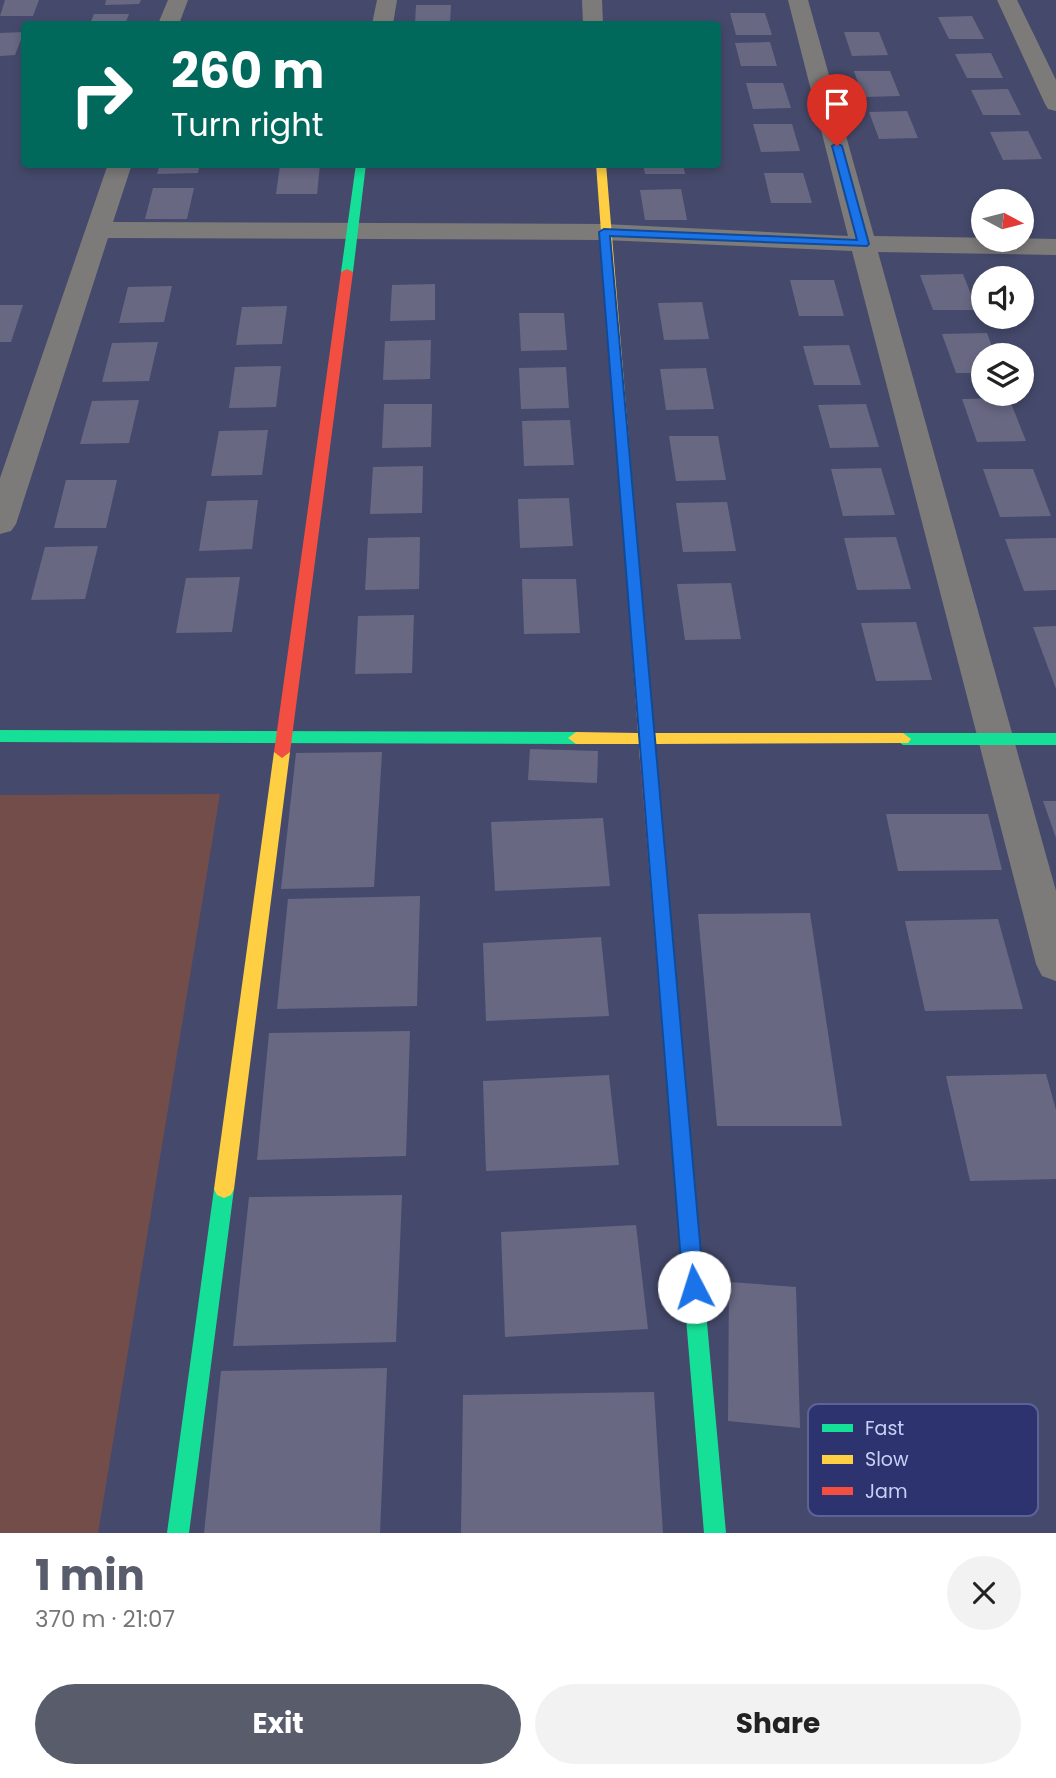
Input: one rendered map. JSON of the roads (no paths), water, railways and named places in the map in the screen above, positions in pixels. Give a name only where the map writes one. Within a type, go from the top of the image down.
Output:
[{"type":"street","points":[[170,21],[178,0]]},
{"type":"street","points":[[384,21],[387,0]]},
{"type":"street","points":[[592,0],[593,21]]},
{"type":"street","points":[[798,0],[1056,964]]},
{"type":"street","points":[[1007,0],[1056,104]]},
{"type":"street","points":[[0,524],[119,168]]},
{"type":"street","points":[[178,1533],[360,168]]},
{"type":"street","points":[[601,168],[604,232],[646,739],[715,1533]]},
{"type":"street","points":[[97,230],[604,232],[863,244],[1056,247]]},
{"type":"street","points":[[0,736],[1056,739]]}]
